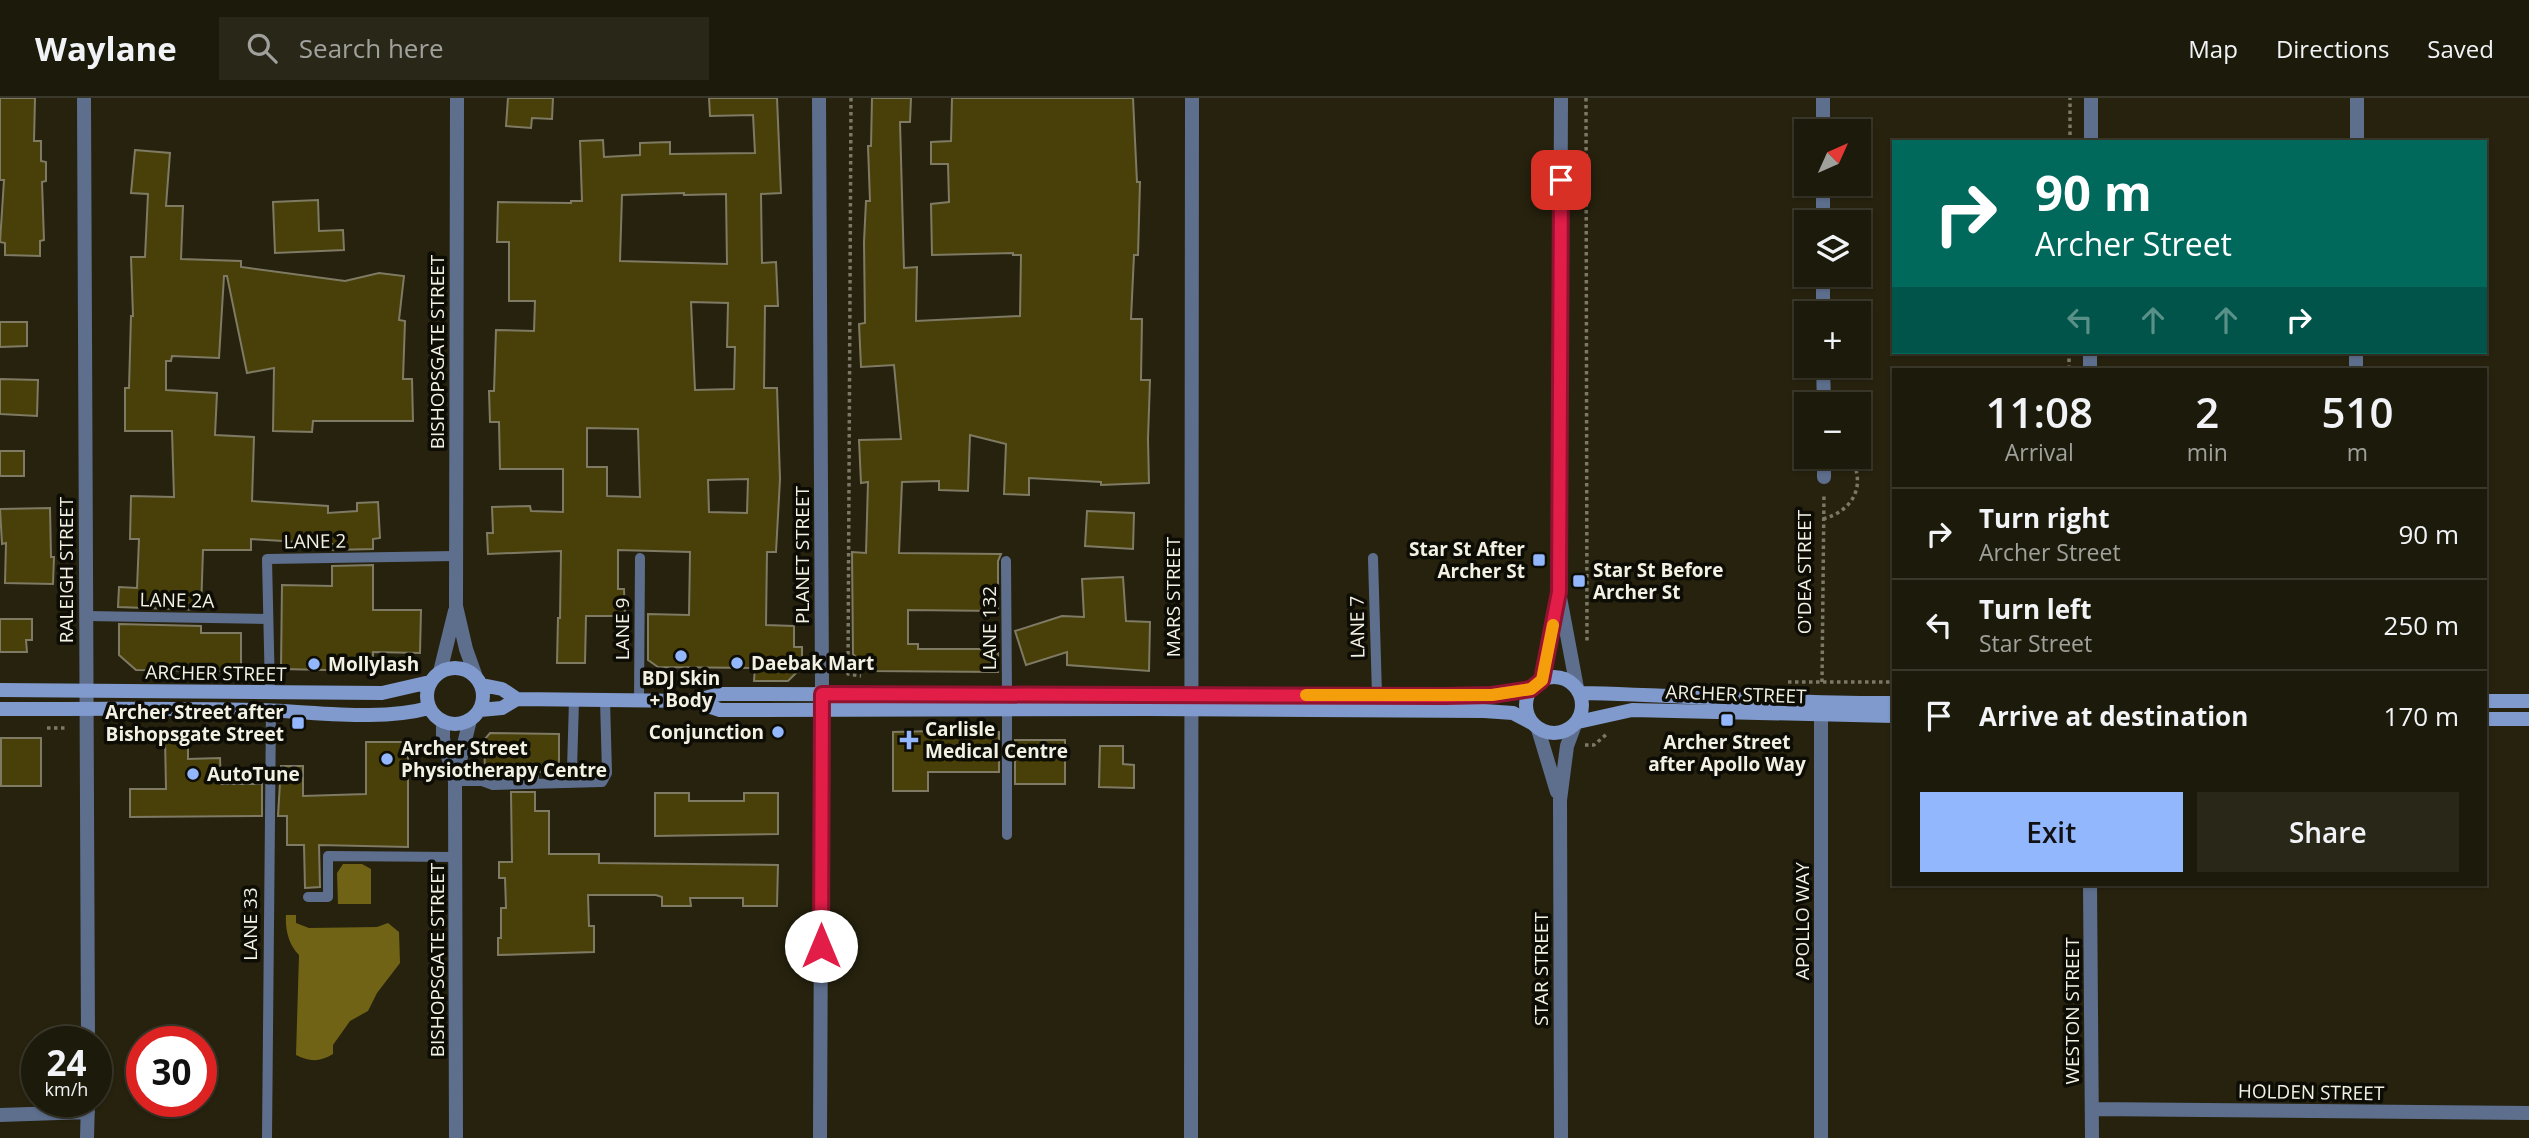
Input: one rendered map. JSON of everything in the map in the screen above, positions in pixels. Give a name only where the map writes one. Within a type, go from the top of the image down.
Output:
[{"type":"main road","points":[[517,699],[502,689],[479,681],[466,669],[453,667],[435,677],[427,693],[429,708],[443,722],[452,724],[502,708],[517,699],[693,701],[720,694],[822,694],[1007,702]]},
{"type":"main road","name":"ARCHER STREET","points":[[0,690],[382,693],[411,688],[435,677]]},
{"type":"main road","points":[[693,701],[720,710],[821,710],[1007,702],[1192,702],[1484,711],[1513,713],[1556,734],[1576,724],[1582,713],[1579,691],[1570,681],[1561,678],[1492,695],[1377,695],[1192,702]]},
{"type":"main road","points":[[475,715],[483,701],[479,681]]},
{"type":"main road","points":[[1534,725],[1525,705],[1536,684]]},
{"type":"main road","name":"ARCHER STREET","points":[[1579,691],[1681,695],[1892,716]]},
{"type":"main road","points":[[2487,701],[2529,701]]},
{"type":"main road","name":"ARCHER STREET","points":[[1576,724],[1632,710],[1821,710],[1892,703]]},
{"type":"main road","name":"ARCHER STREET","points":[[0,709],[167,708],[371,714],[412,713],[429,708]]},
{"type":"main road","points":[[2487,719],[2529,719]]},
{"type":"street","name":"RALEIGH STREET","points":[[84,98],[88,1026]]},
{"type":"street","name":"BISHOPSGATE STREET","points":[[457,98],[456,606],[479,681]]},
{"type":"street","name":"PLANET STREET","points":[[819,98],[822,694],[820,1138]]},
{"type":"street","name":"MARS STREET","points":[[1191,1138],[1192,98]]},
{"type":"street","points":[[1561,98],[1559,592],[1566,638],[1579,691]]},
{"type":"street","points":[[1823,98],[1823,119]]},
{"type":"street","points":[[2091,98],[2091,140]]},
{"type":"street","points":[[2357,98],[2357,140]]},
{"type":"street","points":[[1824,469],[1824,477]]},
{"type":"street","points":[[1536,684],[1559,592]]},
{"type":"street","name":"BISHOPSGATE STREET","points":[[435,677],[456,606]]},
{"type":"street","name":"APOLLO WAY","points":[[1821,710],[1821,1138]]},
{"type":"street","name":"BISHOPSGATE STREET","points":[[455,781],[475,715]]},
{"type":"street","name":"BISHOPSGATE STREET","points":[[443,722],[443,739],[455,781],[456,1138]]},
{"type":"street","name":"STAR STREET","points":[[1560,1138],[1560,800],[1567,746],[1576,724]]},
{"type":"street","name":"STAR STREET","points":[[1534,725],[1560,800]]},
{"type":"street","name":"WESTON STREET","points":[[2090,886],[2092,1138]]},
{"type":"street","name":"HOLDEN STREET","points":[[2092,1109],[2529,1113]]},
{"type":"street","points":[[0,1115],[21,1113]]},
{"type":"street","points":[[87,1138],[88,1117]]},
{"type":"lane","name":"LANE 2","points":[[270,693],[267,559],[455,556]]},
{"type":"lane","name":"LANE 9","points":[[639,700],[640,558]]},
{"type":"lane","name":"LANE 7","points":[[1373,558],[1377,695]]},
{"type":"lane","name":"LANE 132","points":[[1006,561],[1007,835]]},
{"type":"lane","name":"LANE 2A","points":[[86,616],[268,619]]},
{"type":"lane","points":[[455,781],[568,775],[574,764],[574,700]]},
{"type":"lane","points":[[482,781],[493,785],[602,782],[607,773],[606,700]]},
{"type":"lane","name":"LANE 33","points":[[267,1138],[271,710]]},
{"type":"lane","points":[[308,897],[328,897],[328,856],[456,857]]},
{"type":"path","points":[[851,98],[848,674],[867,678]]},
{"type":"path","points":[[1584,652],[1587,643],[1586,98]]},
{"type":"path","points":[[2070,98],[2070,140]]},
{"type":"path","points":[[1823,519],[1836,515],[1857,493],[1859,482],[1855,469]]},
{"type":"path","name":"O'DEA STREET","points":[[1822,688],[1824,477]]},
{"type":"path","points":[[1585,746],[1594,746],[1609,732]]},
{"type":"shaded area","points":[[343,864],[362,864],[371,869],[371,904],[338,904],[337,873]]},
{"type":"shaded area","points":[[286,915],[296,915],[296,923],[309,928],[377,927],[388,923],[399,932],[400,963],[377,993],[368,1011],[350,1021],[333,1045],[333,1054],[324,1059],[310,1060],[296,1055],[299,955],[288,937]]},
{"type":"building","points":[[0,98],[35,98],[34,141],[41,141],[41,161],[46,162],[46,181],[42,182],[44,240],[40,241],[40,256],[5,255],[5,243],[0,242],[4,180],[0,180]]},
{"type":"building","points":[[508,98],[553,98],[552,119],[532,118],[531,128],[506,126]]},
{"type":"building","points":[[709,98],[777,98],[781,193],[761,194],[762,263],[776,262],[778,306],[765,306],[764,388],[777,388],[780,479],[776,552],[767,552],[766,625],[794,626],[794,647],[802,647],[802,667],[788,681],[754,681],[755,668],[658,667],[648,660],[648,614],[689,615],[690,552],[618,550],[618,589],[624,589],[625,616],[586,616],[585,663],[557,663],[561,551],[488,554],[487,533],[493,533],[492,507],[530,506],[531,511],[563,512],[563,469],[500,469],[499,422],[490,422],[489,391],[494,391],[496,330],[534,331],[535,301],[509,301],[509,242],[497,242],[498,202],[582,201],[580,141],[603,140],[604,157],[640,155],[640,143],[670,142],[670,154],[755,153],[753,115],[710,116]],"holes":[[[726,194],[727,264],[620,261],[622,195]],[[691,302],[728,303],[727,347],[735,347],[734,389],[695,390]],[[587,428],[638,429],[640,497],[607,496],[607,467],[587,467]],[[748,479],[747,513],[709,512],[708,480]]]},
{"type":"building","points":[[872,98],[911,98],[910,122],[900,122],[904,268],[917,267],[916,321],[1020,316],[1021,255],[932,255],[931,204],[949,202],[948,164],[931,164],[931,142],[951,141],[952,98],[1133,98],[1137,182],[1140,182],[1138,255],[1134,255],[1131,319],[1142,319],[1141,380],[1150,380],[1149,483],[1101,485],[1101,482],[1029,478],[1029,495],[1004,494],[1006,444],[970,435],[968,491],[939,490],[939,481],[902,482],[899,553],[1001,554],[998,561],[998,611],[908,610],[908,644],[918,644],[918,649],[998,649],[998,672],[869,671],[853,654],[852,552],[866,553],[868,482],[861,483],[859,440],[901,439],[894,365],[861,367],[859,324],[865,323],[864,242],[866,201],[870,201],[868,146],[871,146]]},
{"type":"building","points":[[135,150],[170,153],[166,206],[183,206],[181,259],[241,261],[241,267],[345,281],[379,273],[404,276],[399,320],[405,321],[403,379],[412,379],[413,421],[313,421],[312,432],[273,431],[274,368],[247,373],[227,276],[224,276],[219,358],[172,356],[171,361],[166,361],[166,390],[217,393],[215,435],[254,437],[252,501],[328,506],[328,513],[357,511],[357,503],[378,502],[380,538],[373,539],[373,549],[332,550],[332,544],[251,539],[251,550],[203,550],[201,610],[118,607],[119,587],[137,588],[139,539],[130,539],[131,496],[174,497],[172,431],[125,431],[125,388],[129,388],[133,316],[131,257],[145,257],[148,194],[131,193]]},
{"type":"building","points":[[318,200],[319,231],[343,230],[344,250],[275,253],[273,202]]},
{"type":"building","points":[[0,322],[27,322],[27,346],[0,347]]},
{"type":"building","points":[[0,379],[38,380],[37,416],[0,414]]},
{"type":"building","points":[[0,451],[24,451],[24,476],[0,476]]},
{"type":"building","points":[[50,508],[53,584],[5,583],[6,543],[2,544],[0,509]]},
{"type":"building","points":[[1087,511],[1134,513],[1133,549],[1085,546]]},
{"type":"building","points":[[373,565],[373,610],[421,610],[420,653],[373,652],[373,671],[281,669],[282,585],[332,586],[332,566]]},
{"type":"building","points":[[1123,577],[1126,621],[1150,622],[1149,671],[1067,665],[1067,652],[1026,665],[1015,631],[1062,616],[1084,617],[1082,579]]},
{"type":"building","points":[[0,619],[32,619],[32,640],[26,640],[27,652],[0,652]]},
{"type":"building","points":[[119,624],[201,626],[201,633],[241,633],[241,671],[136,670],[119,655]]},
{"type":"building","points":[[893,732],[999,732],[999,772],[928,772],[928,791],[893,791]]},
{"type":"building","points":[[490,733],[559,734],[559,768],[548,769],[543,773],[534,769],[485,771],[484,740]]},
{"type":"building","points":[[165,737],[188,737],[188,759],[220,758],[221,784],[262,784],[262,816],[130,817],[130,789],[166,789]]},
{"type":"building","points":[[1,738],[41,738],[41,786],[1,786]]},
{"type":"building","points":[[1015,740],[1065,740],[1065,784],[1015,784]]},
{"type":"building","points":[[366,742],[408,742],[408,847],[319,845],[320,887],[305,888],[304,845],[287,845],[287,816],[278,816],[281,766],[303,766],[303,796],[366,794]]},
{"type":"building","points":[[1100,746],[1123,746],[1123,764],[1134,765],[1134,788],[1099,787]]},
{"type":"building","points":[[511,792],[535,792],[535,811],[549,811],[549,854],[599,854],[599,863],[778,865],[777,906],[743,906],[743,898],[690,898],[691,906],[662,906],[662,897],[656,895],[588,895],[589,926],[594,926],[594,952],[498,955],[501,908],[506,908],[505,878],[499,878],[499,862],[512,862]]},
{"type":"building","points":[[655,793],[689,793],[689,801],[744,801],[744,793],[778,793],[778,834],[655,836]]},
{"type":"slow traffic","points":[[1306,695],[1492,695],[1531,689],[1542,680],[1553,625]]},
{"type":"place","name":"Star St After Archer St","points":[[1539,560]]},
{"type":"place","name":"Star St Before Archer St","points":[[1579,581]]},
{"type":"place","name":"BDJ Skin + Body","points":[[681,656]]},
{"type":"place","name":"Daebak Mart","points":[[737,663]]},
{"type":"place","name":"Mollylash","points":[[314,664]]},
{"type":"place","name":"Archer Street after Apollo Way","points":[[1727,720]]},
{"type":"place","name":"Archer Street after Bishopsgate Street","points":[[298,723]]},
{"type":"place","name":"Conjunction","points":[[778,732]]},
{"type":"place","name":"Carlisle Medical Centre","points":[[909,740]]},
{"type":"place","name":"Archer Street Physiotherapy Centre","points":[[387,759]]},
{"type":"place","name":"AutoTune","points":[[193,774]]},
{"type":"route","points":[[821,946],[822,694],[1445,696],[1492,695],[1531,689],[1542,680],[1559,592],[1561,180]]}]
